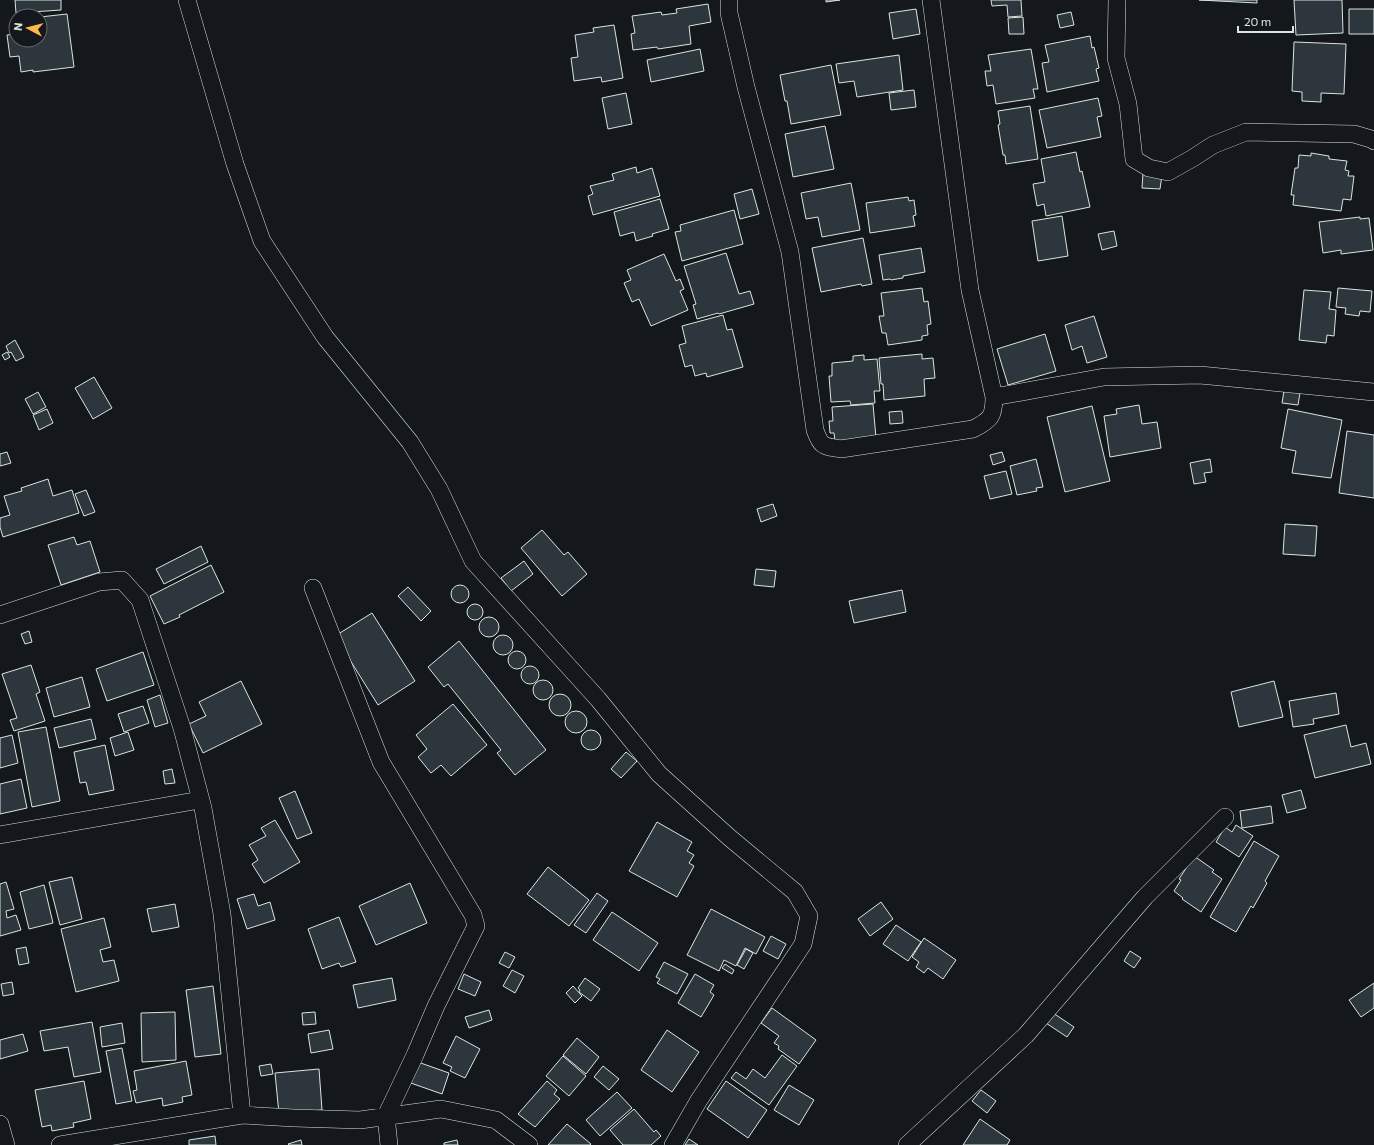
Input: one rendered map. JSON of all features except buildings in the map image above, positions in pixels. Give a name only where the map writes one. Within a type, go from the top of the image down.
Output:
[{"type":"street","points":[[187,0],[235,164],[262,241],[325,337],[410,442],[439,489],[473,561],[598,699],[659,774],[730,838],[795,892],[809,916],[803,944],[699,1100],[673,1145]]},
{"type":"street","points":[[729,0],[729,13],[746,87],[790,252],[815,430],[819,442],[826,447],[841,449],[973,429],[987,422],[994,409],[994,397],[970,290],[931,0]]},
{"type":"street","points":[[1117,0],[1116,58],[1128,104],[1134,159],[1149,168],[1168,172],[1213,145],[1246,132],[1354,134],[1371,138],[1374,141]]},
{"type":"street","points":[[994,397],[1104,377],[1200,375],[1374,392]]},
{"type":"street","points":[[0,615],[99,582],[122,580],[140,600],[182,728],[203,808],[222,914],[242,1115]]},
{"type":"street","points":[[313,588],[381,762],[473,915],[476,926],[436,1006],[386,1116],[388,1145]]},
{"type":"street","points":[[0,835],[200,800]]},
{"type":"street","points":[[907,1145],[1026,1035],[1145,897],[1225,818]]},
{"type":"street","points":[[60,1145],[242,1115],[360,1120],[442,1109],[496,1120],[529,1145]]},
{"type":"street","points":[[0,1124],[6,1145]]}]
